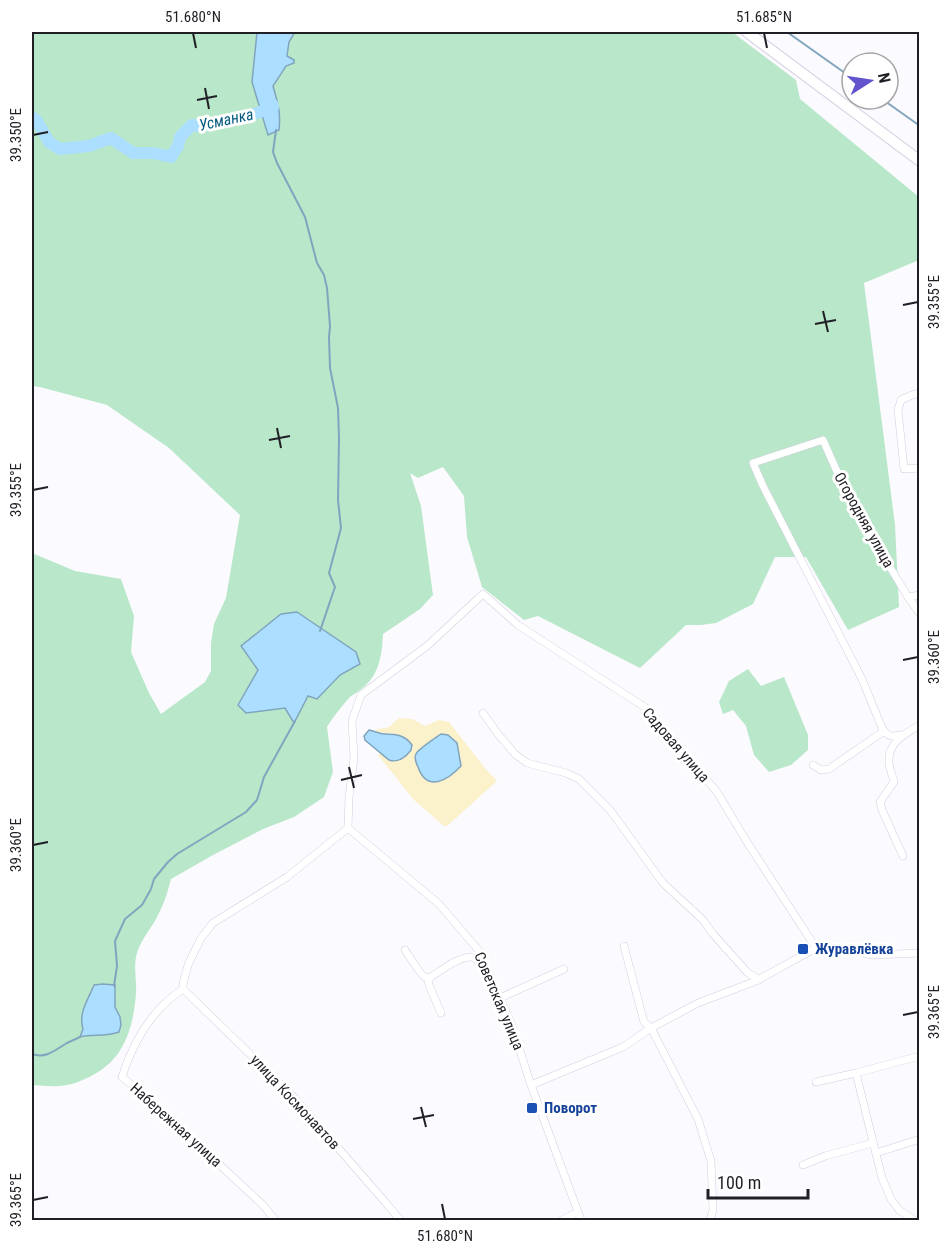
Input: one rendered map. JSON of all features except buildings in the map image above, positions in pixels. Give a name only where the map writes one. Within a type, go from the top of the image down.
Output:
[{"type":"highway","points":[[747,32],[920,161]]},
{"type":"street","points":[[920,393],[906,397],[899,404],[898,410],[904,469],[920,468]]},
{"type":"street","name":"Огородняя улица","points":[[884,731],[862,680],[753,463],[823,440],[850,501],[920,614]]},
{"type":"street","name":"Садовая улица","points":[[348,828],[354,758],[352,721],[362,695],[427,646],[483,594],[518,625],[646,708],[717,792],[816,948]]},
{"type":"street","points":[[908,597],[920,596]]},
{"type":"street","points":[[483,713],[514,754],[527,763],[566,773],[579,779],[610,810],[663,883],[703,920],[747,972],[759,980]]},
{"type":"street","points":[[813,765],[821,770],[829,770],[884,731],[891,737],[901,735],[920,725]]},
{"type":"street","points":[[901,735],[891,748],[889,763],[894,782],[880,802],[903,856]]},
{"type":"street","points":[[183,989],[188,964],[201,938],[213,922],[287,877],[348,828]]},
{"type":"street","name":"Советская улица","points":[[348,828],[439,904],[479,951],[511,1023],[531,1085],[581,1221]]},
{"type":"street","points":[[624,946],[644,1022],[651,1028],[698,1119],[711,1161],[713,1210],[710,1221]]},
{"type":"street","points":[[531,1085],[623,1047],[651,1028],[698,1003],[759,980],[816,948],[835,947],[872,956],[920,953]]},
{"type":"street","points":[[405,950],[422,975],[431,977]]},
{"type":"street","points":[[441,1012],[429,985],[428,980],[431,977],[462,958],[470,956],[476,959],[482,967],[486,967]]},
{"type":"street","points":[[500,998],[564,969]]},
{"type":"street","name":"Набережная улица","points":[[183,989],[175,994],[147,1023],[130,1054],[122,1077],[263,1205],[275,1221]]},
{"type":"street","name":"улица Космонавтов","points":[[183,989],[292,1095],[400,1221]]},
{"type":"street","points":[[816,1082],[916,1057]]},
{"type":"street","points":[[856,1073],[882,1178],[891,1199],[899,1210],[914,1221]]},
{"type":"street","points":[[876,1153],[920,1139]]},
{"type":"street","points":[[803,1165],[825,1156],[873,1143]]},
{"type":"street","points":[[562,1221],[578,1212]]},
{"type":"green space","points":[[32,32],[732,32],[796,80],[800,99],[919,197],[919,260],[864,283],[895,525],[899,607],[848,630],[806,557],[775,557],[753,604],[716,623],[686,625],[640,668],[538,616],[524,620],[482,587],[467,537],[464,496],[443,467],[418,478],[410,473],[421,506],[433,595],[420,609],[383,634],[381,655],[374,675],[365,686],[350,697],[327,727],[333,772],[324,797],[294,817],[263,829],[171,879],[161,909],[137,953],[133,1018],[120,1051],[104,1068],[93,1075],[73,1084],[56,1086],[32,1085],[32,553],[75,571],[121,579],[134,616],[131,652],[161,714],[205,682],[211,671],[214,624],[226,598],[240,515],[169,448],[107,405],[32,386]]},
{"type":"green space","points":[[748,669],[761,686],[784,677],[808,735],[808,750],[791,765],[769,772],[754,755],[746,726],[733,710],[723,714],[719,702],[729,681]]},
{"type":"sand","points":[[399,718],[412,719],[425,726],[439,720],[449,722],[497,781],[447,826],[444,826],[414,800],[378,755],[381,752],[384,755],[405,755],[401,737],[375,731],[389,727]]},
{"type":"water","points":[[257,32],[295,32],[289,42],[287,56],[294,60],[294,63],[286,66],[273,86],[279,108],[279,130],[268,135],[252,82]]},
{"type":"water","points":[[297,612],[356,652],[360,664],[340,675],[317,699],[308,696],[294,723],[285,708],[246,713],[238,705],[258,670],[241,646],[281,614]]},
{"type":"water","points":[[369,730],[403,737],[412,745],[411,750],[402,759],[389,760],[365,740],[364,736]]},
{"type":"water","points":[[441,734],[448,735],[457,743],[461,766],[450,776],[438,782],[432,782],[422,775],[415,756]]},
{"type":"water","points":[[94,985],[115,985],[115,1007],[121,1025],[119,1032],[80,1037],[83,1029],[82,1017],[87,1001]]},
{"type":"waterway","points":[[787,32],[840,70]]},
{"type":"waterway","name":"Усманка","points":[[32,117],[37,121],[49,142],[60,149],[89,146],[111,138],[133,153],[153,153],[171,157],[178,146],[180,137],[192,125],[199,126],[244,118],[273,107],[273,105]]},
{"type":"waterway","points":[[899,111],[920,126]]},
{"type":"waterway","points":[[276,130],[273,152],[305,217],[317,263],[324,275],[327,288],[330,368],[338,408],[338,500],[341,528],[329,573],[335,587],[320,631]]},
{"type":"waterway","points":[[114,986],[117,966],[115,941],[125,919],[142,905],[154,879],[168,862],[177,854],[246,812],[257,800],[264,777],[295,721]]},
{"type":"waterway","points":[[32,1054],[46,1055],[80,1037]]},
{"type":"place","name":"Журавлёвка","points":[[803,949]]},
{"type":"place","name":"Поворот","points":[[532,1108]]}]
